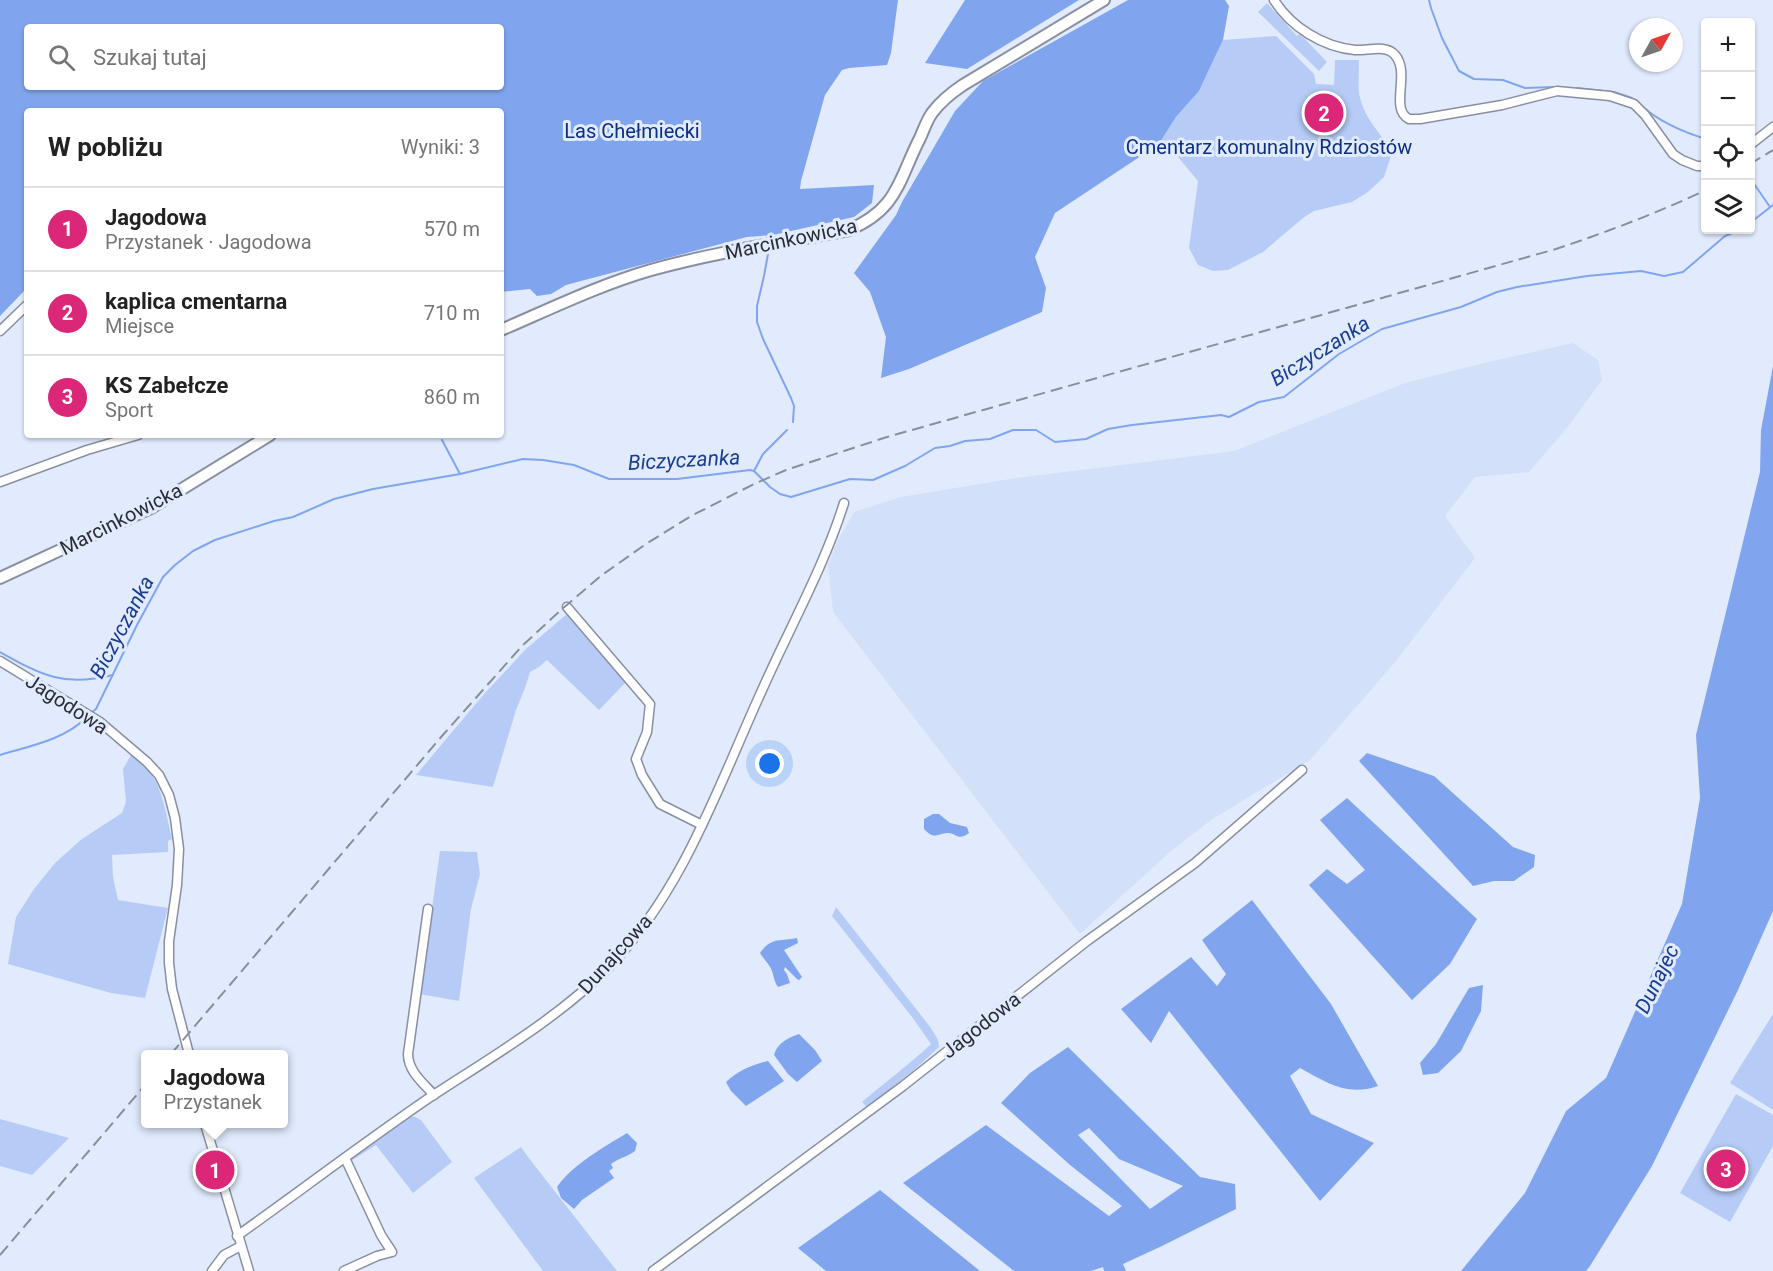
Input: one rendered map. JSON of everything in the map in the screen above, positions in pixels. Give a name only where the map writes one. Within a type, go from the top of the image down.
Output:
[{"type":"street","name":"Marcinkowicka","points":[[504,329],[620,280],[652,270],[849,230],[868,222],[894,196],[931,115],[943,100],[963,85],[1104,0]]},
{"type":"street","points":[[1274,0],[1295,25],[1328,43],[1354,50],[1392,51],[1401,63],[1400,106],[1402,113],[1409,119],[1502,105],[1557,91],[1610,96],[1634,104],[1645,115],[1673,154],[1682,160],[1701,166]]},
{"type":"street","points":[[1755,141],[1773,127]]},
{"type":"street","points":[[0,331],[24,308]]},
{"type":"street","points":[[0,482],[87,450],[128,438]]},
{"type":"street","name":"Marcinkowicka","points":[[0,578],[151,508],[265,438]]},
{"type":"street","name":"Dunajcowa","points":[[237,1236],[434,1095],[581,994],[639,932],[678,874],[702,825],[819,567],[844,503]]},
{"type":"street","points":[[567,607],[650,704],[647,732],[636,759],[642,775],[660,804],[702,825]]},
{"type":"street","name":"Jagodowa","points":[[0,661],[100,722],[147,762],[159,775],[169,795],[179,849],[177,885],[169,941],[169,963],[172,989],[188,1050]]},
{"type":"street","name":"Jagodowa","points":[[653,1271],[903,1086],[1087,941],[1195,863],[1302,770]]},
{"type":"street","points":[[428,909],[408,1063],[416,1076],[434,1095]]},
{"type":"street","points":[[206,1128],[249,1271]]},
{"type":"street","points":[[344,1271],[377,1256],[392,1252],[381,1235],[345,1158]]},
{"type":"street","points":[[213,1271],[224,1255],[241,1246]]},
{"type":"shaded area","name":"Las Chełmiecki","points":[[0,0],[898,0],[891,53],[887,65],[842,70],[825,95],[801,181],[800,189],[874,185],[872,203],[854,217],[773,235],[747,237],[566,285],[551,294],[537,296],[530,289],[504,292],[504,108],[24,108],[24,291],[0,316]]},
{"type":"shaded area","points":[[965,0],[1079,0],[967,69],[925,63]]},
{"type":"shaded area","points":[[1128,0],[1225,0],[1229,6],[1223,40],[1199,91],[1176,117],[1159,144],[1055,213],[1035,257],[1046,288],[1042,312],[909,369],[881,378],[886,337],[870,292],[854,273],[896,215],[955,111],[983,81]]},
{"type":"shaded area","points":[[1573,343],[1598,360],[1602,380],[1570,424],[1529,472],[1475,477],[1445,516],[1475,558],[1396,661],[1310,760],[1211,820],[1171,851],[1080,934],[833,612],[828,565],[837,542],[854,512],[901,497],[1016,478],[1234,451],[1405,383]]},
{"type":"shaded area","points":[[1773,366],[1773,911],[1738,990],[1652,1166],[1586,1271],[1461,1271],[1525,1193],[1566,1111],[1606,1078],[1682,904],[1700,798],[1696,735],[1760,472],[1761,430]]},
{"type":"shaded area","points":[[1367,753],[1434,776],[1513,847],[1535,855],[1534,867],[1514,881],[1494,881],[1473,886],[1359,761]]},
{"type":"shaded area","points":[[1347,798],[1477,919],[1450,964],[1412,1000],[1309,885],[1327,869],[1347,884],[1365,870],[1320,820]]},
{"type":"shaded area","points":[[933,814],[939,814],[950,823],[967,827],[969,833],[962,837],[950,833],[935,836],[930,834],[924,829],[924,819]]},
{"type":"shaded area","points":[[1252,900],[1331,1004],[1378,1086],[1367,1089],[1347,1089],[1328,1083],[1300,1068],[1290,1076],[1311,1114],[1374,1143],[1320,1201],[1169,1011],[1151,1043],[1121,1009],[1191,957],[1217,986],[1226,974],[1202,940]]},
{"type":"shaded area","points":[[797,938],[798,943],[784,950],[802,977],[797,979],[785,967],[784,970],[790,983],[778,987],[771,969],[760,953],[772,942]]},
{"type":"shaded area","points":[[1483,985],[1481,1011],[1461,1051],[1438,1073],[1423,1075],[1420,1063],[1436,1044],[1469,988]]},
{"type":"shaded area","points":[[799,1034],[815,1050],[822,1061],[797,1082],[774,1055],[780,1044]]},
{"type":"shaded area","points":[[1068,1047],[1200,1177],[1235,1184],[1236,1209],[1123,1264],[1126,1271],[1104,1271],[1103,1267],[1091,1271],[1014,1271],[903,1183],[986,1125],[1109,1216],[1122,1206],[1070,1165],[1001,1103],[1030,1073]],"holes":[[[1089,1128],[1119,1159],[1183,1186],[1150,1209],[1078,1135]]]},
{"type":"shaded area","points":[[768,1061],[784,1081],[746,1106],[731,1091],[726,1082],[746,1068]]},
{"type":"shaded area","points":[[627,1133],[637,1143],[635,1151],[611,1164],[613,1168],[609,1171],[614,1178],[582,1200],[574,1209],[561,1198],[557,1187],[580,1164]]},
{"type":"shaded area","points":[[880,1190],[980,1271],[826,1271],[798,1248]]},
{"type":"green space","points":[[1267,3],[1297,36],[1300,34],[1327,62],[1319,71],[1258,12]]},
{"type":"green space","name":"Cmentarz komunalny Rdziostów","points":[[1276,36],[1314,74],[1316,84],[1334,85],[1335,60],[1359,60],[1359,89],[1364,109],[1372,124],[1393,150],[1384,177],[1368,192],[1352,202],[1314,211],[1263,252],[1228,270],[1213,271],[1198,265],[1189,248],[1198,181],[1178,157],[1155,151],[1176,117],[1199,91],[1223,40]]},
{"type":"green space","points":[[568,613],[626,682],[599,710],[547,660],[530,672],[493,787],[416,775],[484,694],[526,649]]},
{"type":"green space","points":[[131,755],[141,762],[155,781],[164,804],[172,839],[168,841],[168,852],[112,855],[113,877],[118,900],[168,908],[145,998],[111,993],[8,964],[16,917],[34,889],[56,862],[82,839],[122,813],[126,802],[123,769]]},
{"type":"green space","points":[[440,851],[477,852],[480,874],[471,909],[459,1001],[420,994]]},
{"type":"green space","points":[[836,907],[938,1040],[939,1047],[867,1107],[862,1102],[931,1044],[832,916]]},
{"type":"green space","points":[[1773,1014],[1773,1110],[1730,1083]]},
{"type":"green space","points":[[1736,1094],[1773,1115],[1773,1146],[1730,1222],[1680,1193]]},
{"type":"green space","points":[[409,1117],[421,1120],[452,1162],[413,1193],[376,1145],[348,1163],[351,1157]]},
{"type":"green space","points":[[0,1119],[69,1138],[32,1175],[0,1166]]},
{"type":"green space","points":[[521,1147],[617,1271],[543,1271],[474,1178]]},
{"type":"waterway","points":[[306,0],[317,24]]},
{"type":"waterway","points":[[768,239],[766,212],[780,142],[780,116],[791,88],[801,71],[801,57],[809,43],[811,26],[817,10],[817,0]]},
{"type":"waterway","points":[[1429,0],[1442,38],[1459,71],[1474,79],[1503,80],[1525,88],[1553,87]]},
{"type":"waterway","points":[[1577,88],[1614,92],[1632,98]]},
{"type":"waterway","points":[[343,90],[353,98],[355,108]]},
{"type":"waterway","points":[[1644,108],[1673,126],[1701,137]]},
{"type":"waterway","points":[[1751,180],[1770,207]]},
{"type":"waterway","name":"Biczyczanka","points":[[1755,219],[1773,205]]},
{"type":"waterway","name":"Biczyczanka","points":[[91,713],[96,709],[163,577],[175,565],[193,551],[215,540],[293,517],[334,499],[523,459],[574,465],[609,479],[677,479],[750,470],[780,494],[791,497],[850,479],[873,480],[905,466],[935,448],[965,441],[990,439],[1013,430],[1036,430],[1055,442],[1086,439],[1108,429],[1132,425],[1221,415],[1229,417],[1259,402],[1284,397],[1339,354],[1382,329],[1461,307],[1497,292],[1517,287],[1587,276],[1641,271],[1664,276],[1683,272],[1730,234]]},
{"type":"waterway","points":[[768,254],[757,306],[757,322],[794,406],[793,422]]},
{"type":"waterway","points":[[754,471],[763,454],[787,430]]},
{"type":"waterway","points":[[442,440],[460,474]]},
{"type":"waterway","points":[[0,652],[54,677],[81,680],[113,675]]},
{"type":"waterway","name":"Biczyczanka","points":[[0,755],[57,737],[87,717]]},
{"type":"railway","points":[[1755,161],[1773,150]]},
{"type":"railway","points":[[174,1050],[442,736],[522,646],[602,575],[691,516],[786,470],[887,437],[1556,249],[1632,222],[1701,192]]},
{"type":"railway","points":[[0,1255],[141,1090]]},
{"type":"place","name":"kaplica cmentarna","points":[[1324,113]]},
{"type":"place","name":"KS Zabełcze","points":[[1726,1169]]},
{"type":"place","name":"Jagodowa","points":[[215,1170]]},
{"type":"water label","name":"Dunajec","points":[[1657,979]]}]
